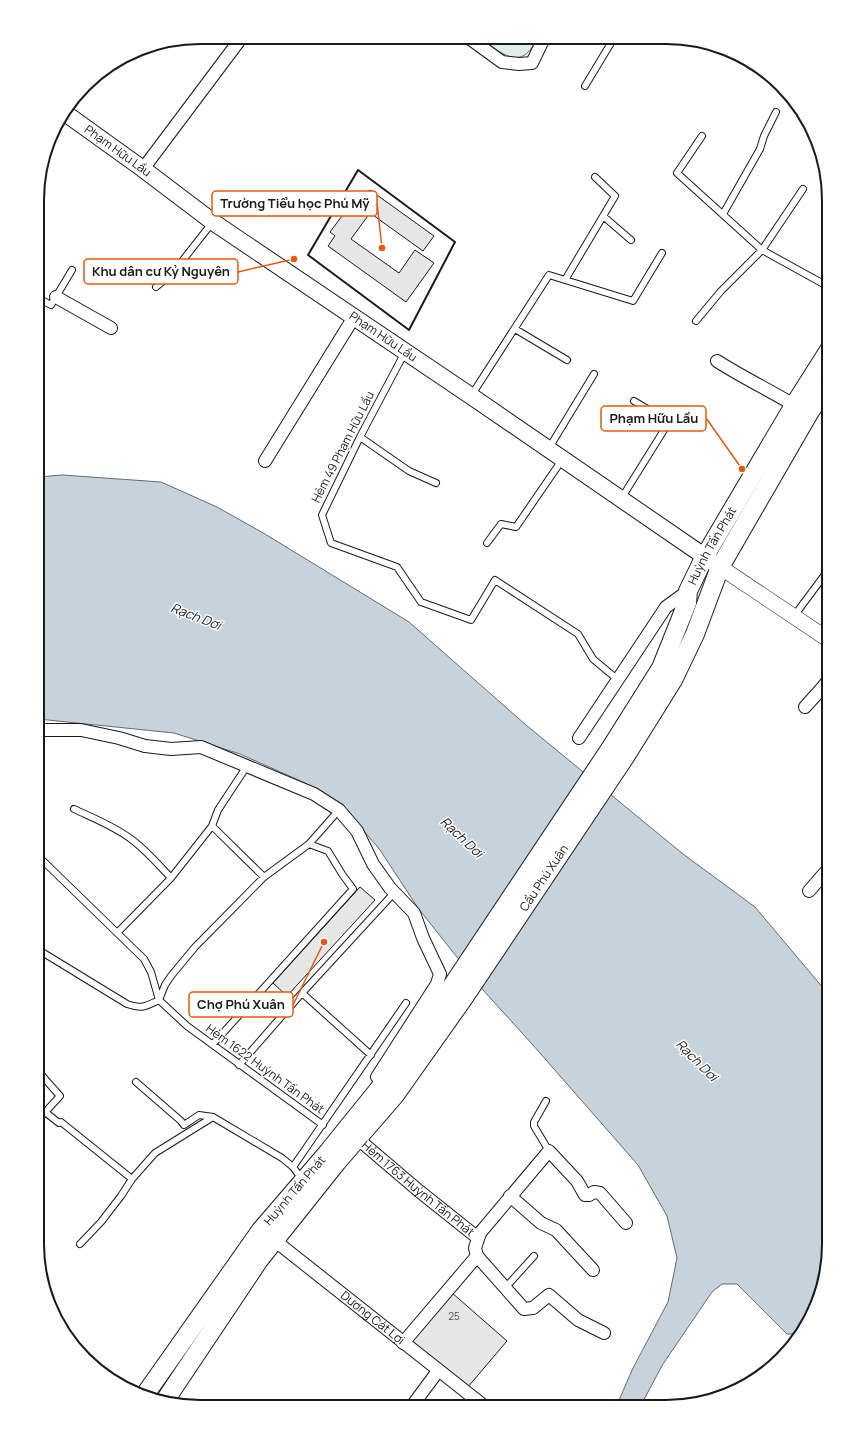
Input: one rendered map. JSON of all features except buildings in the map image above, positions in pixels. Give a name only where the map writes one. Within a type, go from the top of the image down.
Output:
[{"type":"main road","name":"Phạm Hữu Lầu","points":[[69,116],[213,222],[471,396],[562,460],[720,567]]},
{"type":"main road","name":"Huỳnh Tấn Phát","points":[[617,753],[660,668],[687,604],[688,591],[705,556],[794,405],[822,361]]},
{"type":"main road","name":"Huỳnh Tấn Phát","points":[[617,753],[673,680],[695,634],[720,567],[809,413],[822,394]]},
{"type":"main road","name":"Cầu Phú Xuân","points":[[456,994],[617,753]]},
{"type":"main road","name":"Huỳnh Tấn Phát","points":[[148,1391],[268,1236],[324,1178],[383,1084],[456,994]]},
{"type":"main road","name":"Huỳnh Tấn Phát","points":[[168,1397],[259,1260],[268,1236],[298,1174],[353,1133]]},
{"type":"street","points":[[143,169],[237,44]]},
{"type":"street","points":[[477,44],[502,62],[519,64],[532,63],[541,44]]},
{"type":"street","points":[[56,297],[111,328]]},
{"type":"street","points":[[265,461],[354,317]]},
{"type":"street","points":[[717,361],[794,405]]},
{"type":"street","points":[[720,567],[822,636]]},
{"type":"street","points":[[579,738],[666,607],[688,591]]},
{"type":"street","points":[[805,707],[822,688]]},
{"type":"street","points":[[44,730],[81,730],[119,738],[145,746],[171,749],[201,747],[314,794],[339,810],[357,831],[373,864],[394,892],[414,913],[423,938],[440,974],[439,979],[397,1049],[344,1120],[344,1123],[353,1133]]},
{"type":"street","points":[[809,891],[822,876]]},
{"type":"street","name":"Hẻm 1763 Huỳnh Tấn Phát","points":[[353,1133],[419,1191],[478,1238]]},
{"type":"street","points":[[604,1332],[578,1320],[549,1295],[533,1308],[524,1309],[477,1256],[475,1248],[480,1233],[549,1151],[577,1181],[584,1195],[589,1195],[594,1192],[600,1193],[626,1222]]},
{"type":"street","points":[[510,1196],[540,1223],[556,1230],[593,1270]]},
{"type":"street","name":"Dương Cát Lợi","points":[[268,1236],[476,1400]]},
{"type":"street","points":[[403,1343],[477,1256]]},
{"type":"street","points":[[416,1400],[438,1371]]},
{"type":"lane","points":[[585,86],[610,44]]},
{"type":"lane","points":[[723,214],[760,149],[764,136],[776,112]]},
{"type":"lane","points":[[702,136],[677,173],[762,250],[822,283]]},
{"type":"lane","points":[[565,280],[615,196],[596,177]]},
{"type":"lane","points":[[696,321],[721,291],[762,250],[803,189]]},
{"type":"lane","points":[[603,216],[631,240]]},
{"type":"lane","points":[[156,287],[172,274],[213,222]]},
{"type":"lane","points":[[471,396],[549,275],[633,301],[662,253]]},
{"type":"lane","points":[[44,301],[51,305],[72,270]]},
{"type":"lane","points":[[514,329],[567,360]]},
{"type":"lane","name":"Hẻm 49 Phạm Hữu Lầu","points":[[405,352],[360,437],[322,515],[331,543],[397,567],[421,602],[471,620],[495,580],[578,634],[593,659],[617,679]]},
{"type":"lane","points":[[548,450],[594,374]]},
{"type":"lane","points":[[621,499],[669,422],[634,400]]},
{"type":"lane","points":[[360,437],[409,471],[436,482]]},
{"type":"lane","points":[[487,543],[501,524],[516,528],[562,460]]},
{"type":"lane","points":[[793,617],[822,578]]},
{"type":"lane","points":[[117,933],[171,878],[212,826],[218,810],[247,766]]},
{"type":"lane","points":[[74,809],[104,823],[130,838],[148,852],[171,878]]},
{"type":"lane","points":[[44,953],[127,1004],[139,1008],[159,1000],[171,976],[195,947],[264,877],[310,844],[339,810]]},
{"type":"lane","points":[[212,826],[264,877]]},
{"type":"lane","points":[[213,1044],[353,889],[328,851],[310,844]]},
{"type":"lane","points":[[44,861],[144,959],[151,972],[159,1000]]},
{"type":"lane","points":[[239,1064],[394,892]]},
{"type":"lane","points":[[302,993],[371,1055]]},
{"type":"lane","name":"Hẻm 1622 Huỳnh Tấn Phát","points":[[159,1000],[187,1026],[323,1126]]},
{"type":"lane","name":"Huỳnh Tấn Phát","points":[[298,1174],[323,1126],[406,1003]]},
{"type":"lane","points":[[44,1078],[60,1096],[46,1112],[58,1123],[61,1122],[132,1179]]},
{"type":"lane","points":[[136,1082],[181,1121],[184,1126],[199,1115],[213,1118],[282,1158],[298,1174]]},
{"type":"lane","points":[[546,1101],[534,1122],[534,1126],[549,1151]]},
{"type":"lane","points":[[80,1244],[121,1196],[132,1179],[155,1153],[213,1118]]},
{"type":"lane","points":[[505,1288],[534,1256]]},
{"type":"green space","points":[[489,44],[534,44],[525,55],[518,57],[511,57]]},
{"type":"water","name":"Rạch Dơi","points":[[62,475],[161,482],[217,507],[265,534],[409,622],[526,725],[683,854],[755,907],[822,987],[822,1255],[814,1294],[806,1313],[794,1334],[787,1334],[737,1284],[722,1284],[712,1292],[663,1364],[644,1400],[619,1400],[633,1368],[668,1302],[677,1258],[667,1216],[638,1165],[483,990],[418,908],[380,850],[347,811],[305,783],[240,754],[174,733],[44,720],[44,476]]},
{"type":"wall","points":[[358,170],[455,242],[409,330],[308,255],[358,170]]},
{"type":"place","name":"Trường Tiểu học Phú Mỹ","points":[[382,248]]},
{"type":"place","name":"Khu dân cư Kỷ Nguyên","points":[[294,259]]},
{"type":"place","name":"Phạm Hữu Lầu","points":[[742,469]]},
{"type":"place","name":"Chợ Phú Xuân","points":[[324,942]]}]
